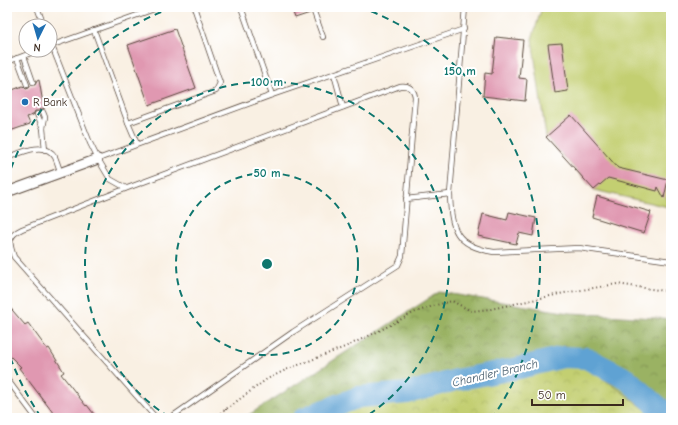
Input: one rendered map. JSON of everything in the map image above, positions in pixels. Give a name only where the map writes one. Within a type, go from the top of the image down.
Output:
[{"type":"street","points":[[7,192],[98,159]]},
{"type":"lane","points":[[37,7],[41,18]]},
{"type":"lane","points":[[58,41],[160,7]]},
{"type":"lane","points":[[128,123],[216,91],[219,87],[220,83],[194,7]]},
{"type":"lane","points":[[241,7],[272,95]]},
{"type":"lane","points":[[465,7],[450,194],[453,225],[459,236],[470,246],[481,250],[494,252],[579,248],[671,261]]},
{"type":"lane","points":[[314,12],[323,37]]},
{"type":"lane","points":[[98,159],[272,95],[464,29]]},
{"type":"lane","points":[[94,30],[137,144]]},
{"type":"lane","points":[[7,62],[17,58],[27,85]]},
{"type":"lane","points":[[25,58],[33,82]]},
{"type":"lane","points":[[56,58],[98,159],[110,179],[126,188]]},
{"type":"lane","points":[[334,74],[343,107]]},
{"type":"lane","points":[[156,418],[14,257],[10,245],[11,236],[18,231],[126,188],[400,86],[413,89],[415,97],[402,256],[398,265],[293,332],[170,418]]},
{"type":"lane","points":[[42,128],[45,117],[43,112]]},
{"type":"lane","points":[[37,114],[42,128],[45,150]]},
{"type":"lane","points":[[7,158],[36,148],[45,150],[54,156],[60,172]]},
{"type":"lane","points":[[406,199],[450,194]]},
{"type":"lane","points":[[7,380],[36,418]]},
{"type":"path","points":[[214,418],[267,379],[288,369],[345,347],[413,313],[436,305],[452,302],[471,311],[491,309],[564,293],[617,284],[671,293]]},
{"type":"path","points":[[226,408],[226,418]]},
{"type":"green space","points":[[542,7],[671,7],[671,197],[666,197],[668,207],[594,190],[546,137],[532,39]]},
{"type":"green space","points":[[439,292],[570,313],[671,319],[671,418],[244,418]]},
{"type":"green space","points":[[583,363],[657,418],[334,418],[360,401],[420,398],[523,373]]},
{"type":"building","points":[[291,7],[323,8],[317,10],[313,8],[310,13],[295,18]]},
{"type":"building","points":[[175,29],[196,88],[149,105],[128,45]]},
{"type":"building","points":[[496,37],[523,40],[519,78],[527,79],[525,101],[483,96],[485,73],[492,74]]},
{"type":"building","points":[[562,43],[568,91],[555,93],[548,44]]},
{"type":"building","name":"R Bank","points":[[39,80],[44,109],[35,111],[33,115],[27,117],[30,124],[7,132],[7,92],[23,86],[26,89],[29,88],[31,85],[35,85]]},
{"type":"building","points":[[571,115],[618,168],[668,180],[664,198],[658,187],[657,191],[608,178],[594,190],[546,137]]},
{"type":"building","points":[[597,196],[651,212],[644,233],[592,217]]},
{"type":"building","points":[[509,212],[536,218],[533,236],[519,233],[516,244],[478,236],[483,214],[507,220]]},
{"type":"building","points":[[7,304],[25,325],[28,323],[47,349],[49,348],[64,372],[61,374],[97,418],[57,418],[19,368],[21,367],[7,353]]},
{"type":"waterway","name":"Chandler Branch","points":[[304,418],[359,397],[408,393],[456,380],[519,368],[563,357],[586,358],[627,379],[671,418]]},
{"type":"place","name":"R Bank","points":[[25,102]]}]
